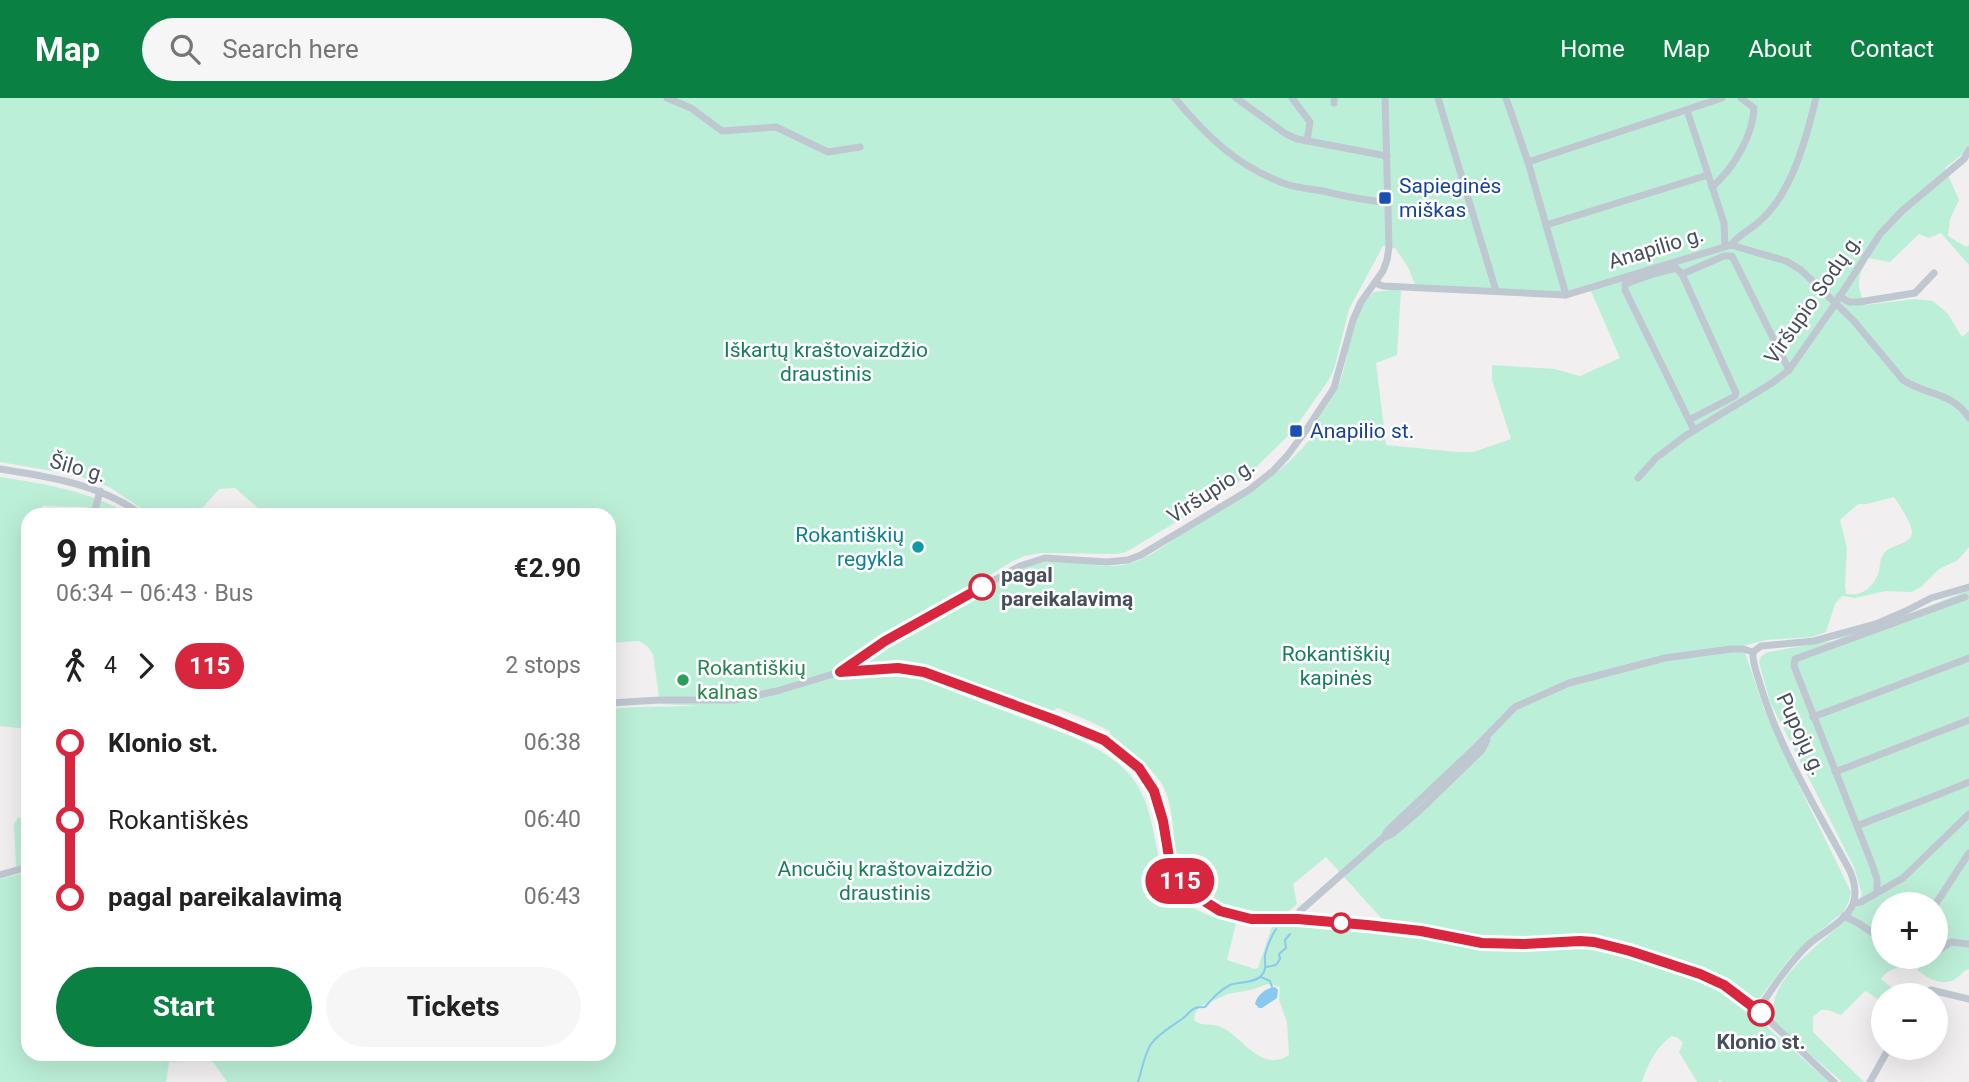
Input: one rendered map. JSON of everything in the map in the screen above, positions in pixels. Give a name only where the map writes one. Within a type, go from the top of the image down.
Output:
[{"type":"street","points":[[667,98],[691,108],[722,131],[776,127],[828,152],[860,148]]},
{"type":"street","points":[[1175,98],[1210,138],[1244,163],[1263,173],[1286,184],[1388,202]]},
{"type":"street","points":[[1236,98],[1286,134],[1307,141],[1387,156]]},
{"type":"street","points":[[1292,98],[1310,122],[1307,141]]},
{"type":"street","name":"Viršupio g.","points":[[840,672],[885,641],[1020,566],[1045,558],[1107,562],[1128,560],[1152,549],[1249,490],[1273,471],[1287,456],[1328,398],[1337,380],[1353,320],[1387,260],[1389,247],[1385,98]]},
{"type":"street","points":[[1438,98],[1496,291]]},
{"type":"street","points":[[1506,98],[1528,162],[1566,295]]},
{"type":"street","points":[[1528,162],[1722,98]]},
{"type":"street","points":[[1712,187],[1732,164],[1752,124],[1754,107],[1741,98]]},
{"type":"street","points":[[1687,110],[1728,245],[1766,216],[1775,203],[1794,170],[1803,147],[1816,98]]},
{"type":"street","name":"Viršupio Sodų g.","points":[[1638,478],[1656,458],[1694,430],[1789,370],[1880,234],[1894,218],[1966,160],[1969,150]]},
{"type":"street","points":[[1546,225],[1708,175]]},
{"type":"street","name":"Anapilio g.","points":[[1375,283],[1383,286],[1566,295],[1728,245],[1791,264],[1808,276],[1838,299],[1888,365],[1903,380],[1950,399],[1965,411],[1969,418]]},
{"type":"street","points":[[1682,274],[1724,256],[1732,256],[1789,370]]},
{"type":"street","points":[[1690,257],[1694,270]]},
{"type":"street","points":[[1689,420],[1735,396],[1736,393],[1682,274],[1676,268],[1625,284],[1625,290],[1689,420],[1694,430]]},
{"type":"street","points":[[1838,299],[1859,302],[1915,293],[1934,273]]},
{"type":"street","name":"Šilo g.","points":[[0,468],[62,479],[100,491],[132,508]]},
{"type":"street","points":[[96,508],[100,491]]},
{"type":"street","points":[[1298,919],[1300,911],[1307,904],[1384,837],[1388,830],[1514,708],[1569,683],[1675,656],[1731,649],[1753,652],[1761,646],[1814,641],[1876,624],[1931,598],[1969,587]]},
{"type":"street","points":[[1965,597],[1795,659],[1794,666],[1877,879],[1877,892],[1911,872],[1969,814]]},
{"type":"street","name":"Pupojų g.","points":[[1753,652],[1753,662],[1771,716],[1850,871],[1854,882],[1854,903]]},
{"type":"street","points":[[1813,717],[1969,658]]},
{"type":"street","points":[[616,703],[734,700],[777,691],[840,672],[898,668],[924,672],[1104,740],[1127,757],[1147,778],[1154,791],[1170,863],[1175,874],[1193,894],[1220,911],[1259,919],[1298,919],[1421,931],[1482,943],[1580,941],[1630,951],[1700,974],[1724,985],[1758,1010],[1834,1082]]},
{"type":"street","points":[[1835,772],[1969,720]]},
{"type":"street","points":[[1857,827],[1969,782]]},
{"type":"street","points":[[1944,892],[1969,853]]},
{"type":"street","points":[[0,875],[21,869]]},
{"type":"street","points":[[1758,1010],[1807,946],[1844,916],[1854,903],[1871,896]]},
{"type":"street","points":[[1844,916],[1871,932]]},
{"type":"street","points":[[1948,944],[1969,944]]},
{"type":"street","points":[[1948,994],[1969,999]]},
{"type":"street","points":[[1870,1082],[1882,1060]]},
{"type":"green space","points":[[0,98],[1969,98],[1969,149],[1945,168],[1959,200],[1950,219],[1948,236],[1966,247],[1969,245],[1969,265],[1941,233],[1929,238],[1919,234],[1890,262],[1868,258],[1859,281],[1865,305],[1915,299],[1933,301],[1948,314],[1962,337],[1969,331],[1969,547],[1958,560],[1939,569],[1921,587],[1911,592],[1885,591],[1855,598],[1842,596],[1835,604],[1826,632],[1812,637],[1766,640],[1743,646],[1764,709],[1851,892],[1843,912],[1789,959],[1760,998],[1748,996],[1712,975],[1681,963],[1602,940],[1586,937],[1486,940],[1382,919],[1326,857],[1293,884],[1297,904],[1287,913],[1229,906],[1219,902],[1182,874],[1177,863],[1169,802],[1162,784],[1145,764],[1111,737],[1110,731],[1060,709],[1057,708],[1051,713],[924,668],[897,664],[881,665],[886,677],[924,680],[1053,729],[1090,745],[1113,759],[1131,777],[1143,795],[1153,827],[1161,869],[1171,889],[1196,909],[1236,923],[1227,960],[1258,968],[1273,923],[1446,941],[1488,949],[1531,951],[1568,945],[1589,948],[1676,970],[1732,996],[1829,1082],[1697,1082],[1679,1052],[1683,1043],[1672,1036],[1653,1056],[1642,1082],[227,1082],[210,1061],[616,1061],[616,709],[700,706],[660,704],[653,654],[639,641],[616,643],[616,508],[258,508],[235,488],[219,489],[202,508],[141,508],[109,487],[76,475],[0,462]],"holes":[[[1383,246],[1395,248],[1408,267],[1415,285],[1564,298],[1591,291],[1620,358],[1580,376],[1555,369],[1492,365],[1492,380],[1511,439],[1473,452],[1386,445],[1376,363],[1397,355],[1401,289],[1374,292],[1359,312],[1340,382],[1311,429],[1312,437],[1284,466],[1252,491],[1140,560],[1114,566],[1048,562],[1022,569],[876,651],[874,645],[1011,562],[1041,553],[1126,552],[1213,500],[1248,475],[1292,432],[1328,381],[1334,369],[1349,309]],[[1894,497],[1910,524],[1911,537],[1886,551],[1871,586],[1857,594],[1846,594],[1847,548],[1840,520],[1858,504]],[[1268,984],[1280,987],[1279,1000],[1287,1022],[1289,1055],[1279,1060],[1260,1057],[1229,1031],[1194,1020],[1195,1013],[1201,1006],[1228,994]]]},
{"type":"green space","points":[[0,477],[83,494],[118,508],[21,508],[21,728],[0,726]]},
{"type":"green space","points":[[1969,590],[1969,969],[1955,979],[1945,982],[1930,978],[1917,970],[1948,969],[1948,892],[1871,892],[1871,969],[1894,969],[1881,979],[1886,983],[1871,983],[1871,995],[1864,992],[1841,1015],[1821,1010],[1813,1017],[1813,1032],[1864,1082],[1842,1082],[1777,1025],[1773,1010],[1783,981],[1807,954],[1847,918],[1862,894],[1854,867],[1770,702],[1759,662],[1761,656],[1768,652],[1832,641]]},
{"type":"green space","points":[[21,818],[21,866],[16,867],[14,824]]},
{"type":"green space","points":[[21,874],[21,1061],[184,1061],[169,1062],[166,1082],[0,1082],[0,879]]},
{"type":"water","points":[[1275,987],[1278,990],[1277,998],[1259,1008],[1255,1004],[1258,998],[1265,990]]},
{"type":"waterway","points":[[1138,1082],[1151,1044],[1165,1030],[1194,1009],[1205,1007],[1226,987],[1261,976],[1265,968],[1267,948],[1276,929]]},
{"type":"waterway","points":[[1266,967],[1276,965],[1280,959],[1279,954],[1286,948],[1285,940],[1290,934]]},
{"type":"waterway","points":[[1261,977],[1270,981],[1272,987]]},
{"type":"bus line","name":"115","points":[[982,587],[885,641],[840,672],[898,668],[924,672],[1104,740],[1127,757],[1147,778],[1159,805],[1170,863],[1175,874],[1182,884],[1209,905],[1220,911],[1251,919],[1298,919],[1367,925],[1421,931],[1482,943],[1594,942],[1700,974],[1724,985],[1761,1013]]},
{"type":"place","name":"Sapieginės miškas","points":[[1385,198]]},
{"type":"place","name":"Anapilio st.","points":[[1296,431]]},
{"type":"place","name":"Rokantiškių regykla","points":[[918,547]]},
{"type":"place","name":"pagal pareikalavimą","points":[[982,587]]},
{"type":"place","name":"Rokantiškių kalnas","points":[[683,680]]},
{"type":"place","name":"Klonio st.","points":[[1761,1013]]},
{"type":"park label","name":"Iškartų kraštovaizdžio draustinis","points":[[826,362]]},
{"type":"park label","name":"Rokantiškių kapinės","points":[[1336,666]]},
{"type":"park label","name":"Ancučių kraštovaizdžio draustinis","points":[[885,881]]}]
